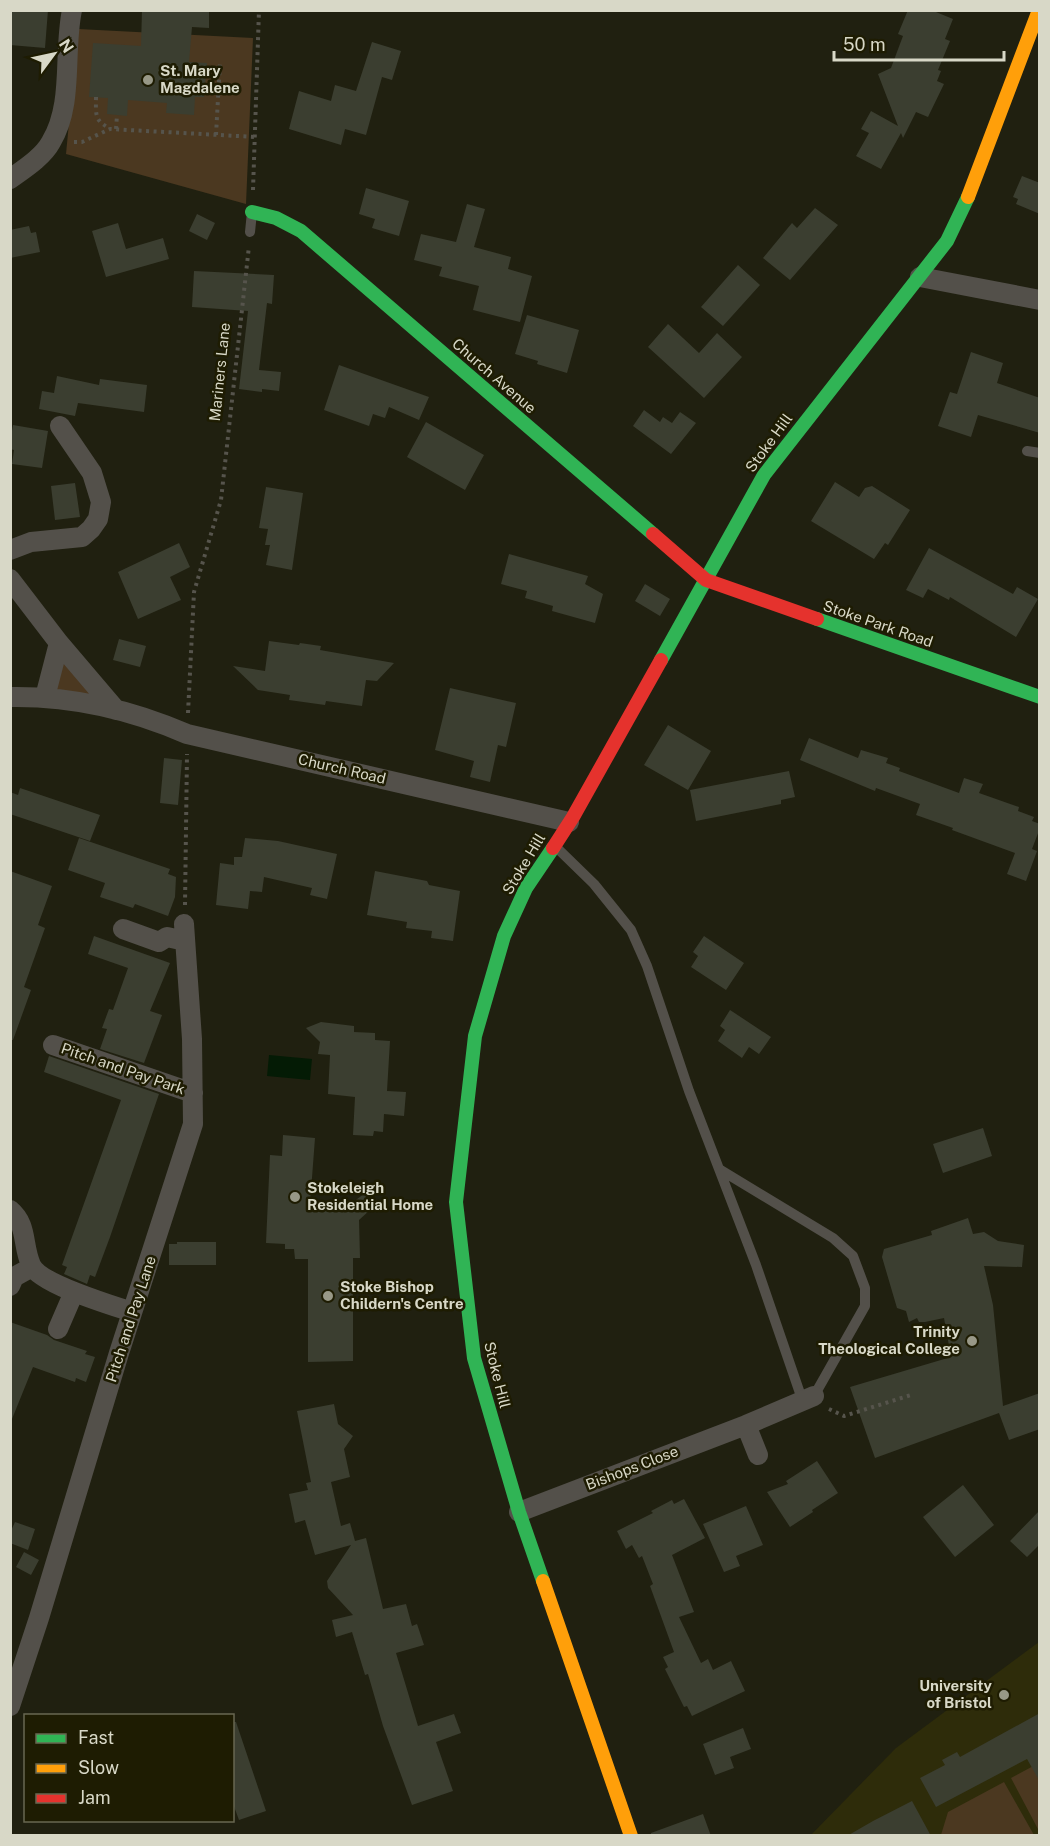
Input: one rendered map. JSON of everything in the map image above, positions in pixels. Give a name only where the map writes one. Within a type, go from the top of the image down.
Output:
[{"type":"street","points":[[10,179],[31,163],[53,139],[60,120],[72,10]]},
{"type":"street","name":"Stoke Hill","points":[[631,1836],[519,1512],[474,1358],[456,1202],[475,1036],[504,936],[526,888],[569,822],[764,475],[947,241],[967,200],[1039,10]]},
{"type":"street","name":"Church Avenue","points":[[252,212],[276,218],[301,231],[706,580]]},
{"type":"street","points":[[920,278],[1040,300]]},
{"type":"street","points":[[10,550],[31,542],[82,537],[92,529],[98,519],[101,502],[92,473],[60,426]]},
{"type":"street","points":[[10,579],[59,643],[116,710]]},
{"type":"street","name":"Stoke Park Road","points":[[706,580],[1040,697]]},
{"type":"street","points":[[45,697],[59,643]]},
{"type":"street","name":"Church Road","points":[[10,698],[45,697],[116,710],[166,724],[188,734],[569,822]]},
{"type":"street","points":[[123,929],[159,942],[185,932]]},
{"type":"street","name":"Pitch and Pay Lane","points":[[10,1706],[193,1124],[192,1039],[185,932]]},
{"type":"street","name":"Pitch and Pay Park","points":[[52,1045],[193,1093]]},
{"type":"street","points":[[10,1210],[20,1218],[32,1267],[37,1273],[74,1292],[132,1312]]},
{"type":"street","points":[[10,1286],[14,1277],[32,1267]]},
{"type":"street","points":[[58,1329],[74,1292]]},
{"type":"street","name":"Bishops Close","points":[[519,1512],[808,1399]]},
{"type":"street","points":[[746,1425],[758,1455]]},
{"type":"lane","points":[[250,232],[252,212]]},
{"type":"lane","points":[[1027,451],[1040,453]]},
{"type":"lane","points":[[554,846],[594,884],[631,930],[647,966],[718,1169],[808,1399]]},
{"type":"lane","points":[[718,1169],[833,1238],[853,1256],[865,1288],[865,1306],[808,1399]]},
{"type":"path","points":[[252,212],[259,10]]},
{"type":"path","points":[[216,135],[220,62]]},
{"type":"path","points":[[96,98],[96,114],[100,123],[110,129]]},
{"type":"path","points":[[116,129],[117,115]]},
{"type":"path","points":[[53,139],[82,142],[110,129],[256,136]]},
{"type":"path","name":"Mariners Lane","points":[[185,932],[188,734],[194,592],[221,500],[250,232]]},
{"type":"path","points":[[808,1399],[844,1416],[911,1395]]},
{"type":"shaded area","points":[[78,29],[253,38],[246,204],[66,154]]},
{"type":"shaded area","points":[[65,658],[98,702],[55,693]]},
{"type":"shaded area","points":[[269,1055],[312,1059],[310,1080],[267,1076]]},
{"type":"shaded area","name":"University of Bristol","points":[[1039,1642],[1039,1835],[810,1836],[896,1748]]},
{"type":"shaded area","points":[[1039,1763],[1039,1831],[1011,1778]]},
{"type":"shaded area","points":[[1004,1782],[1034,1835],[941,1835],[948,1812]]},
{"type":"building","points":[[10,10],[48,10],[45,48],[10,45]]},
{"type":"building","name":"St. Mary Magdalene","points":[[142,10],[209,10],[209,28],[192,27],[189,62],[207,63],[204,97],[195,97],[194,115],[166,113],[167,103],[128,100],[127,116],[107,114],[108,98],[89,97],[93,43],[141,46]]},
{"type":"building","points":[[908,10],[931,10],[953,19],[945,39],[950,41],[938,70],[941,71],[937,81],[944,84],[928,117],[916,112],[903,138],[901,133],[881,169],[856,156],[869,133],[861,129],[871,111],[898,126],[878,74],[891,68],[903,36],[898,34]]},
{"type":"building","points":[[372,42],[401,51],[392,80],[382,77],[366,135],[345,129],[341,145],[289,129],[299,91],[331,101],[335,85],[356,91]]},
{"type":"building","points":[[1022,176],[1040,183],[1040,214],[1016,204],[1018,199],[1013,197]]},
{"type":"building","points":[[366,188],[409,201],[399,236],[372,228],[375,219],[359,214]]},
{"type":"building","points":[[467,204],[485,209],[474,247],[511,257],[508,269],[532,276],[520,322],[473,310],[479,286],[439,276],[442,267],[414,260],[421,234],[456,242]]},
{"type":"building","points":[[815,208],[838,225],[790,280],[763,258],[792,223],[797,228]]},
{"type":"building","points":[[197,214],[215,223],[207,240],[189,231]]},
{"type":"building","points":[[118,223],[126,249],[163,238],[169,259],[106,277],[92,231]]},
{"type":"building","points":[[29,226],[31,233],[36,232],[40,252],[10,258],[10,230]]},
{"type":"building","points":[[738,265],[760,285],[723,326],[701,307]]},
{"type":"building","points":[[194,271],[274,275],[272,304],[267,303],[259,370],[281,372],[279,391],[262,389],[262,392],[239,389],[248,311],[192,307]]},
{"type":"building","points":[[527,315],[579,330],[567,373],[537,364],[538,361],[515,354]]},
{"type":"building","points":[[668,324],[699,353],[717,333],[742,357],[704,398],[648,347]]},
{"type":"building","points":[[971,352],[1003,363],[997,383],[1040,398],[1040,433],[978,415],[971,437],[938,426],[950,392],[957,394]]},
{"type":"building","points":[[339,365],[429,397],[419,420],[389,407],[385,418],[373,414],[369,426],[324,410]]},
{"type":"building","points":[[57,376],[99,385],[100,379],[147,385],[144,412],[78,403],[75,416],[39,409],[42,391],[54,393]]},
{"type":"building","points":[[644,410],[660,422],[663,417],[672,423],[680,412],[696,423],[671,454],[633,426]]},
{"type":"building","points":[[426,422],[484,455],[465,490],[407,457]]},
{"type":"building","points":[[13,425],[48,431],[42,468],[12,464],[14,450],[10,449],[10,442]]},
{"type":"building","points":[[835,482],[859,497],[865,488],[872,486],[910,510],[888,545],[885,543],[874,559],[811,521]]},
{"type":"building","points":[[75,483],[80,517],[55,520],[51,486]]},
{"type":"building","points":[[266,487],[303,493],[292,570],[266,565],[270,545],[265,545],[268,529],[259,528]]},
{"type":"building","points":[[179,543],[190,567],[170,577],[181,600],[138,619],[118,572]]},
{"type":"building","points":[[929,548],[1013,594],[1017,587],[1038,599],[1016,637],[950,597],[949,600],[928,589],[923,598],[906,590]]},
{"type":"building","points":[[509,554],[588,576],[585,584],[603,594],[595,623],[552,611],[553,606],[525,598],[527,591],[501,584]]},
{"type":"building","points":[[645,584],[670,599],[660,616],[635,601]]},
{"type":"building","points":[[119,639],[146,646],[140,667],[113,660]]},
{"type":"building","points":[[269,641],[321,646],[320,650],[394,663],[377,681],[366,680],[362,706],[326,701],[325,705],[289,700],[290,695],[258,690],[233,666],[265,671]]},
{"type":"building","points":[[450,688],[516,703],[506,747],[498,745],[490,782],[470,777],[474,761],[435,750]]},
{"type":"building","points":[[668,725],[711,751],[688,790],[644,765]]},
{"type":"building","points":[[809,738],[858,758],[861,750],[888,758],[886,763],[900,768],[899,771],[959,793],[964,778],[983,784],[979,793],[1019,807],[1018,811],[1034,817],[1032,821],[1040,824],[1032,849],[1037,851],[1026,881],[1007,874],[1015,853],[916,815],[920,804],[876,788],[875,791],[800,760]]},
{"type":"building","points":[[164,758],[182,760],[178,805],[160,803]]},
{"type":"building","points":[[789,771],[795,797],[781,800],[781,804],[696,821],[690,790]]},
{"type":"building","points":[[20,788],[100,815],[90,841],[10,814],[10,792],[18,795]]},
{"type":"building","points":[[79,838],[170,869],[168,874],[176,877],[175,897],[168,916],[135,904],[133,908],[100,897],[105,883],[68,870]]},
{"type":"building","points":[[245,838],[278,841],[337,854],[327,899],[310,895],[312,888],[264,877],[262,892],[250,891],[248,909],[216,905],[220,863],[234,865],[234,857],[242,857]]},
{"type":"building","points":[[10,871],[52,886],[38,925],[45,928],[24,987],[31,990],[13,1040],[10,1040]]},
{"type":"building","points":[[375,871],[427,881],[429,885],[460,891],[453,941],[431,938],[432,931],[406,928],[407,922],[367,915]]},
{"type":"building","points":[[94,936],[170,963],[150,1011],[162,1015],[144,1063],[100,1049],[107,1029],[102,1028],[109,1009],[113,1010],[128,968],[88,954]]},
{"type":"building","points":[[704,936],[744,963],[726,990],[691,967],[698,956],[693,952]]},
{"type":"building","points":[[730,1010],[771,1037],[759,1054],[749,1047],[742,1058],[718,1041],[725,1030],[720,1026]]},
{"type":"building","points":[[321,1022],[354,1026],[354,1032],[375,1033],[375,1040],[390,1041],[387,1091],[406,1092],[404,1116],[384,1114],[383,1132],[374,1131],[373,1136],[353,1135],[355,1097],[328,1094],[330,1055],[318,1054],[320,1042],[306,1028]]},
{"type":"building","points":[[49,1056],[159,1094],[95,1277],[90,1275],[87,1284],[64,1274],[67,1267],[62,1265],[121,1100],[44,1072]]},
{"type":"building","points":[[983,1128],[992,1156],[943,1173],[933,1144]]},
{"type":"building","points":[[283,1135],[315,1138],[310,1204],[349,1205],[372,1188],[370,1210],[359,1220],[360,1258],[353,1258],[353,1361],[308,1362],[308,1259],[295,1259],[294,1249],[285,1249],[285,1244],[266,1243],[270,1155],[282,1156]]},
{"type":"building","name":"Trinity Theological College","points":[[968,1218],[973,1234],[984,1232],[998,1241],[1024,1245],[1022,1267],[984,1266],[993,1305],[1003,1406],[1040,1393],[1040,1429],[1009,1440],[999,1413],[875,1458],[850,1387],[951,1357],[944,1318],[919,1322],[917,1318],[909,1322],[906,1311],[897,1308],[882,1257],[884,1249],[932,1235],[931,1231]]},
{"type":"building","points":[[177,1242],[216,1242],[216,1265],[169,1265],[169,1244],[177,1244]]},
{"type":"building","points":[[10,1322],[87,1351],[85,1354],[95,1357],[86,1382],[76,1378],[75,1382],[33,1367],[12,1419]]},
{"type":"building","points":[[334,1404],[338,1424],[353,1436],[344,1449],[350,1477],[331,1482],[341,1526],[350,1523],[355,1541],[366,1538],[383,1609],[406,1604],[412,1626],[417,1624],[424,1645],[396,1653],[418,1726],[454,1714],[461,1733],[436,1742],[453,1791],[412,1805],[383,1726],[368,1674],[365,1675],[352,1632],[336,1637],[332,1620],[353,1615],[328,1588],[327,1581],[351,1545],[315,1555],[305,1520],[295,1523],[289,1494],[308,1490],[306,1483],[311,1482],[297,1411]]},
{"type":"building","points":[[817,1461],[838,1493],[790,1527],[767,1492],[788,1484],[786,1481]]},
{"type":"building","points":[[963,1485],[994,1525],[955,1557],[923,1517]]},
{"type":"building","points":[[684,1499],[705,1538],[672,1555],[694,1612],[679,1617],[701,1663],[708,1659],[713,1670],[731,1661],[745,1691],[692,1716],[687,1706],[684,1707],[665,1669],[668,1667],[663,1657],[674,1652],[650,1586],[653,1584],[642,1556],[639,1558],[632,1545],[626,1549],[617,1531],[653,1513],[651,1511],[672,1500],[674,1504]]},
{"type":"building","points":[[746,1506],[763,1545],[736,1556],[740,1566],[724,1572],[703,1524]]},
{"type":"building","points":[[1040,1510],[1040,1544],[1027,1557],[1010,1541]]},
{"type":"building","points":[[15,1522],[35,1529],[28,1550],[10,1543],[10,1533]]},
{"type":"building","points":[[24,1552],[39,1560],[31,1575],[16,1567]]},
{"type":"building","points":[[1040,1713],[1040,1782],[1027,1759],[936,1807],[920,1778],[945,1765],[942,1760],[957,1752],[960,1757]]},
{"type":"building","points":[[234,1722],[236,1722],[266,1811],[239,1820],[234,1806]]},
{"type":"building","points":[[743,1728],[751,1749],[730,1757],[734,1768],[715,1775],[703,1744]]},
{"type":"building","points":[[912,1801],[931,1836],[847,1836],[873,1821]]},
{"type":"building","points":[[703,1814],[711,1836],[651,1836],[651,1833]]},
{"type":"traffic: fast","points":[[661,660],[764,475],[947,241],[968,197]]},
{"type":"traffic: fast","points":[[252,212],[276,218],[301,231],[653,534]]},
{"type":"traffic: fast","points":[[817,619],[1040,697]]},
{"type":"traffic: fast","points":[[543,1581],[519,1512],[474,1358],[456,1202],[475,1036],[504,936],[526,888],[553,848]]},
{"type":"traffic: slow","points":[[968,197],[1039,10]]},
{"type":"traffic: slow","points":[[543,1581],[631,1836]]},
{"type":"traffic: jam","points":[[653,534],[706,580],[817,619]]},
{"type":"traffic: jam","points":[[553,848],[573,817],[661,660]]},
{"type":"place","name":"St. Mary Magdalene","points":[[148,80]]},
{"type":"place","name":"Stokeleigh Residential Home","points":[[295,1197]]},
{"type":"place","name":"Stoke Bishop Childern's Centre","points":[[328,1296]]},
{"type":"place","name":"Trinity Theological College","points":[[972,1341]]},
{"type":"place","name":"University of Bristol","points":[[1004,1695]]}]
